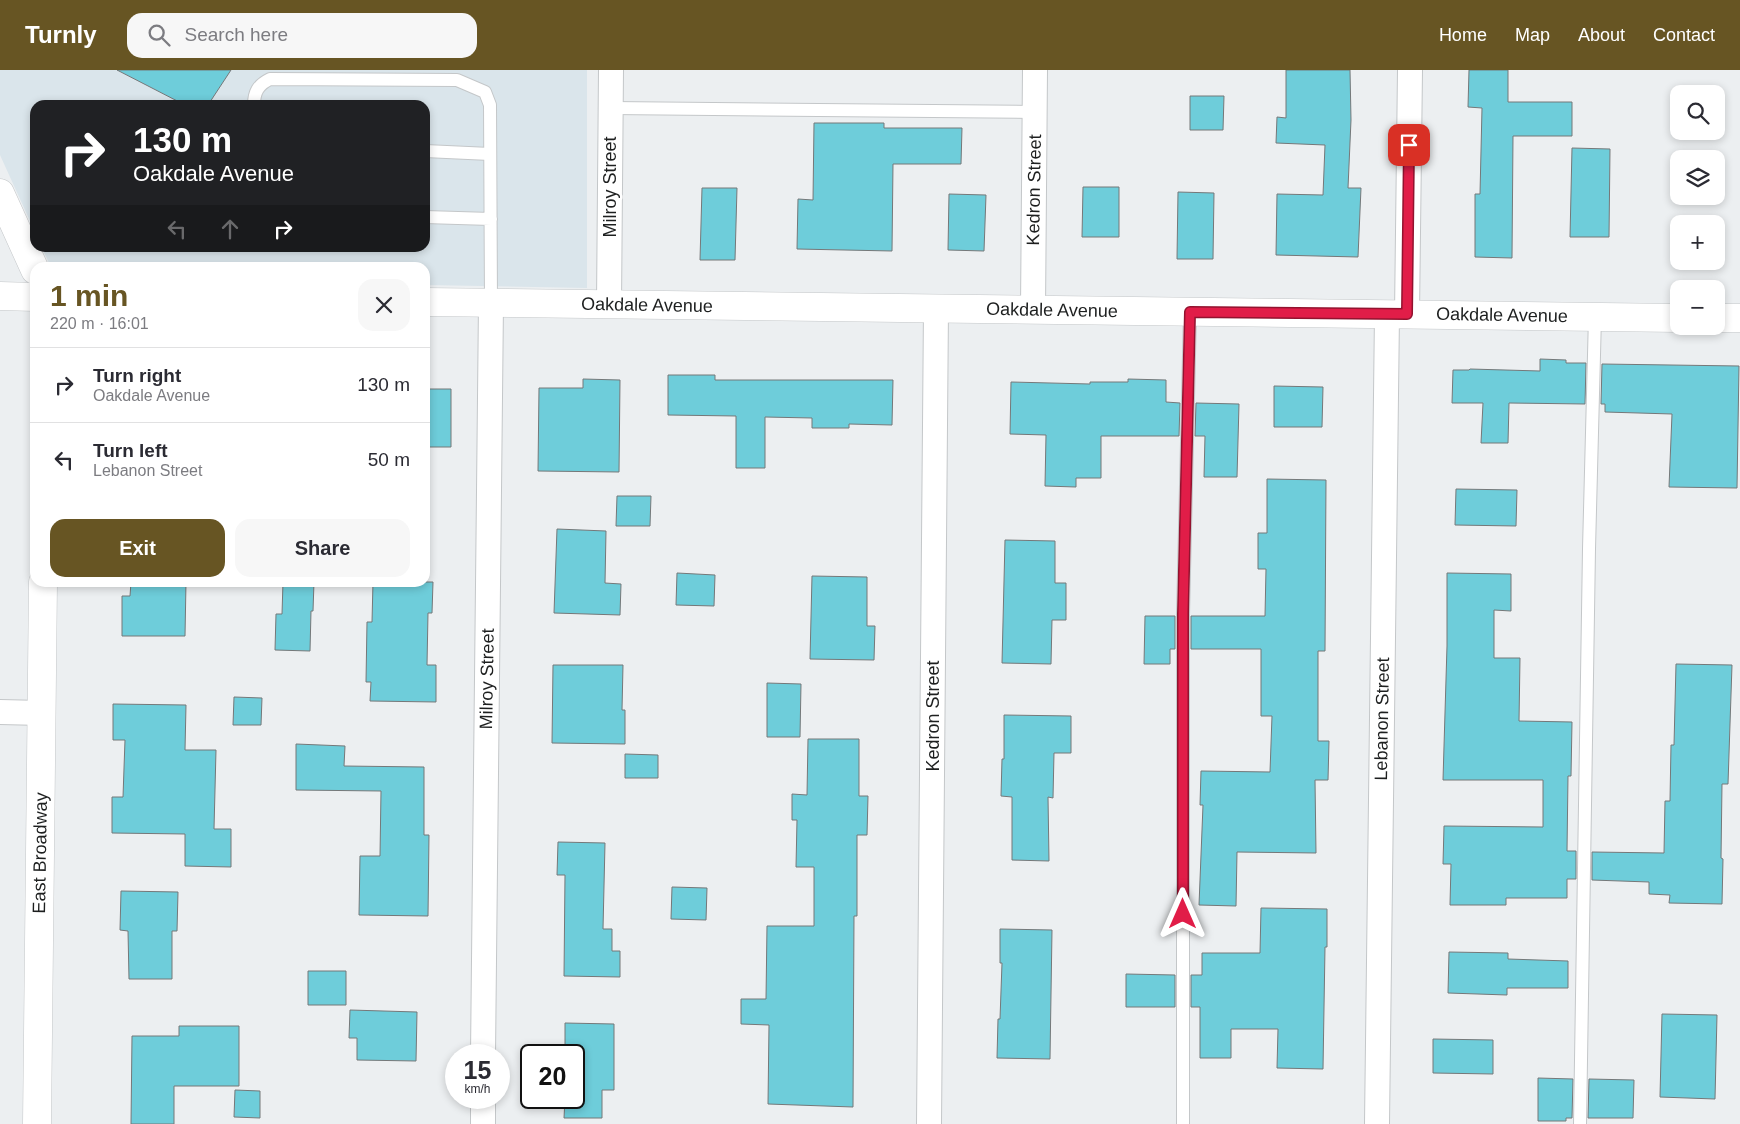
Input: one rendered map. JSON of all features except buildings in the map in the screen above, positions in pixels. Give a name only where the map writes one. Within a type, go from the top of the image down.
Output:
[{"type":"street","name":"Milroy Street","points":[[609,304],[611,70]]},
{"type":"street","name":"Kedron Street","points":[[1033,309],[1035,70]]},
{"type":"street","name":"Lebanon Street","points":[[1377,1124],[1397,314],[1410,70]]},
{"type":"street","points":[[0,193],[31,262]]},
{"type":"street","points":[[0,296],[30,297]]},
{"type":"street","name":"Oakdale Avenue","points":[[430,302],[1670,318]]},
{"type":"street","name":"Milroy Street","points":[[483,1044],[491,303]]},
{"type":"street","name":"Kedron Street","points":[[929,1124],[936,308]]},
{"type":"street","points":[[1725,318],[1740,318]]},
{"type":"street","name":"East Broadway","points":[[37,1124],[44,587]]},
{"type":"street","points":[[0,712],[42,713]]},
{"type":"street","points":[[483,1109],[483,1124]]},
{"type":"lane","points":[[254,100],[261,83],[270,79],[457,80],[485,92],[490,105],[491,303]]},
{"type":"lane","points":[[610,108],[1035,112]]},
{"type":"lane","points":[[430,151],[490,154]]},
{"type":"lane","points":[[430,216],[491,219]]},
{"type":"lane","points":[[1183,1124],[1183,614],[1190,312]]},
{"type":"lane","points":[[1580,1124],[1589,549],[1595,316]]},
{"type":"shaded area","points":[[0,70],[587,70],[587,288],[430,285],[430,262],[49,262],[44,252],[430,252],[430,100],[30,100],[30,221],[0,155]]},
{"type":"route","points":[[1183,914],[1183,614],[1190,312],[1407,314],[1409,145]]}]
